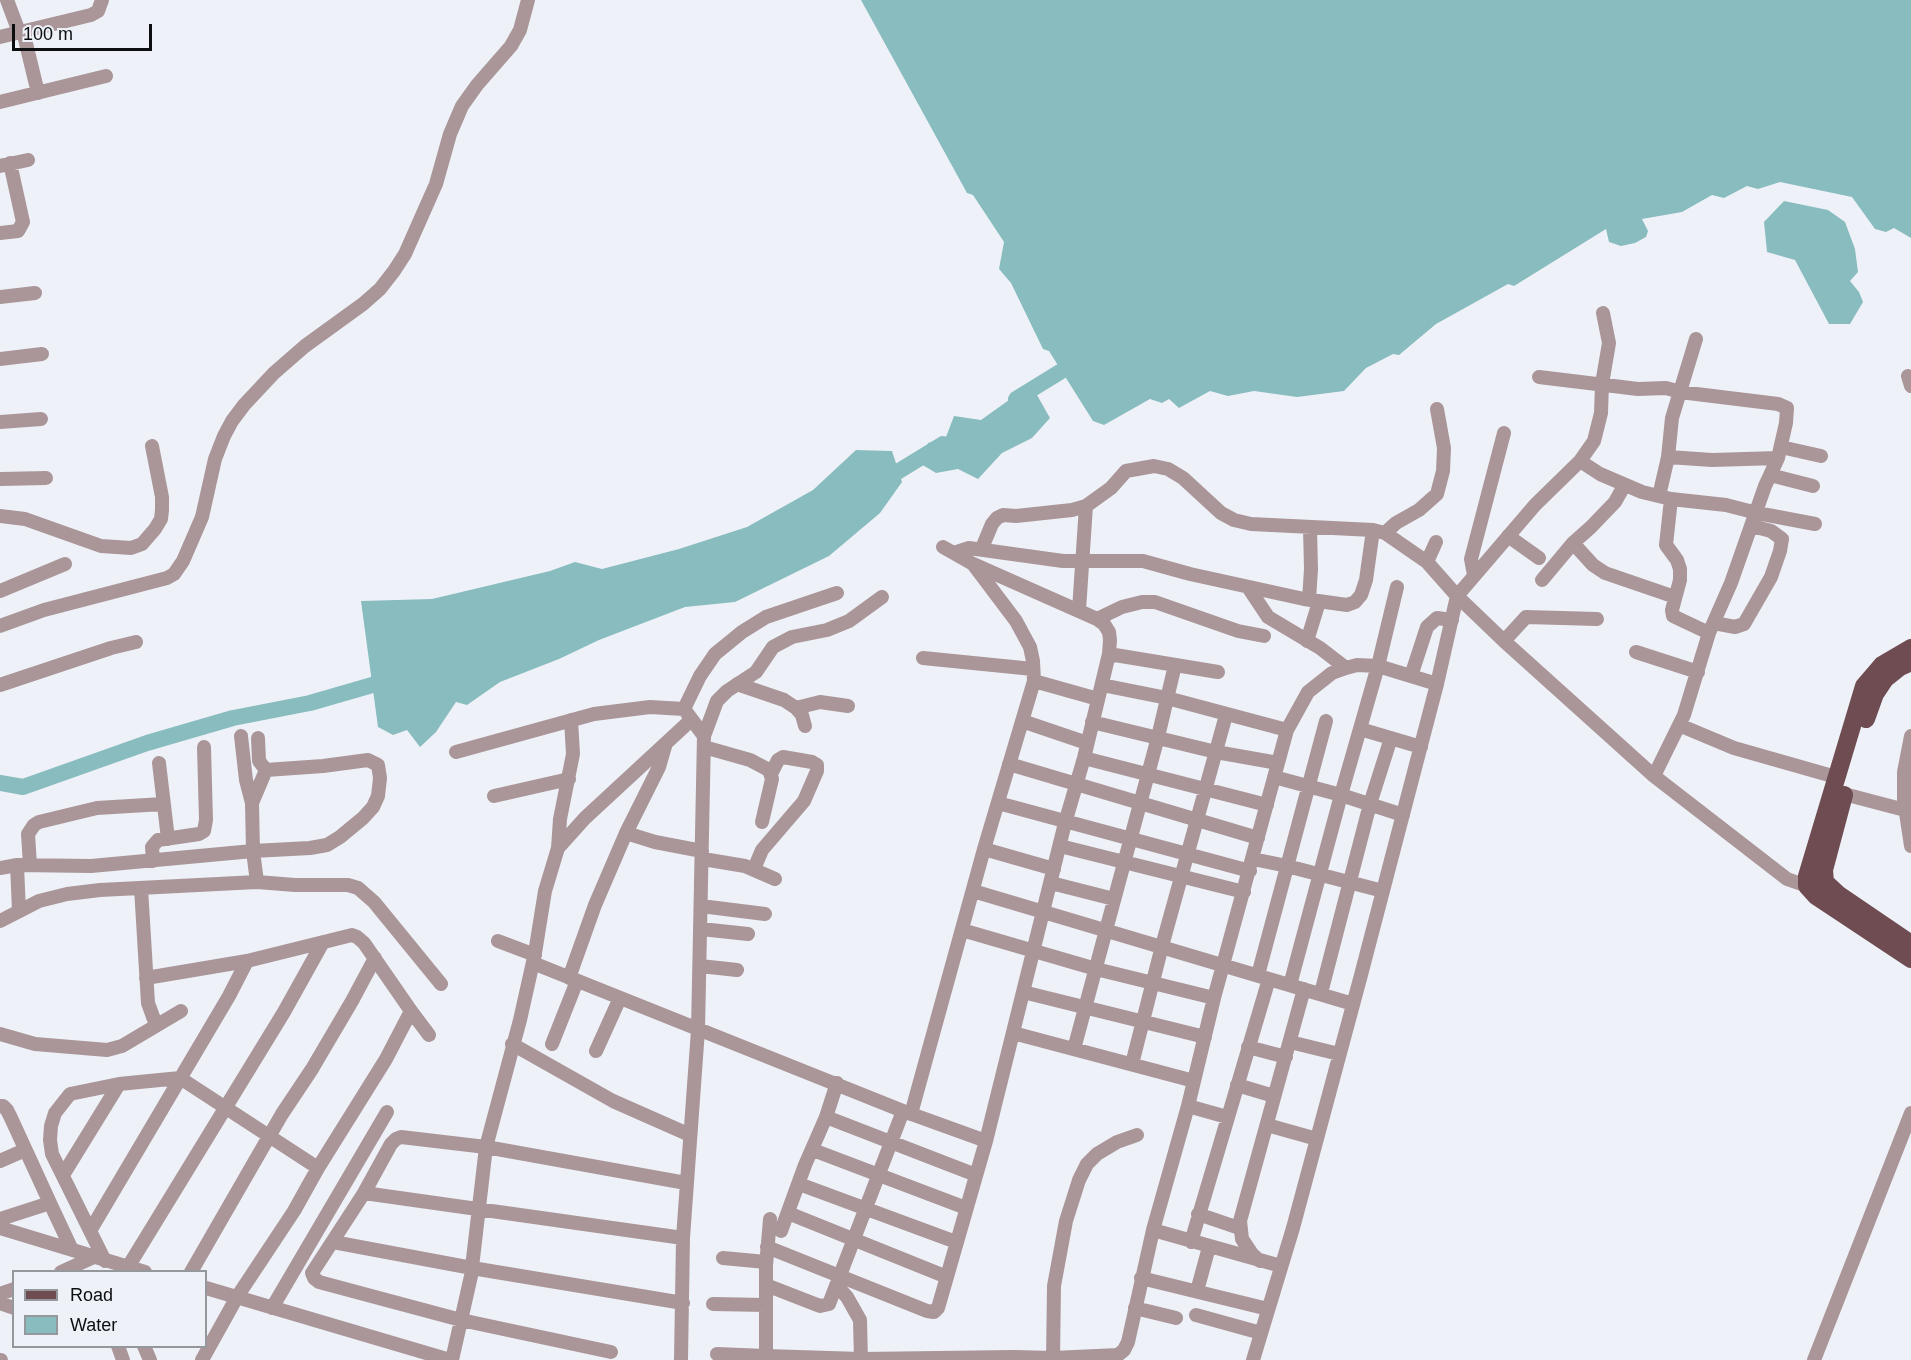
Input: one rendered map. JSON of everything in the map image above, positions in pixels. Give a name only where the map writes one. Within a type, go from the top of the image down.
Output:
[{"type":"main road","points":[[1911,648],[1882,665],[1864,686],[1807,876],[1807,886],[1816,896],[1911,959]]},
{"type":"main road","points":[[1911,662],[1900,667],[1885,679],[1875,694],[1844,794],[1824,870],[1825,882],[1839,894],[1911,944]]},
{"type":"street","points":[[7,0],[21,32],[38,93]]},
{"type":"street","points":[[0,37],[91,15],[98,10],[102,0]]},
{"type":"street","points":[[0,626],[44,610],[174,574],[183,561],[202,517],[215,459],[232,421],[274,373],[305,346],[363,304],[380,289],[394,271],[410,243],[436,184],[450,134],[462,106],[477,85],[512,46],[520,30],[528,0]]},
{"type":"street","points":[[0,102],[106,76]]},
{"type":"street","points":[[0,233],[18,231],[23,222],[5,165],[28,160]]},
{"type":"street","points":[[0,297],[34,294]]},
{"type":"street","points":[[1253,1360],[1317,1139],[1421,747],[1457,596],[1535,505],[1580,461],[1594,441],[1601,413],[1602,384],[1610,343],[1603,314]]},
{"type":"street","points":[[1580,461],[1624,486],[1665,497],[1725,504],[1754,519],[1782,539],[1783,544],[1774,568],[1744,624],[1735,627],[1712,628],[1676,619],[1672,610],[1680,568],[1666,545],[1665,497],[1668,457],[1672,418],[1696,339]]},
{"type":"street","points":[[0,358],[42,354]]},
{"type":"street","points":[[1539,377],[1638,389],[1666,388],[1680,392],[1782,405],[1787,408],[1779,453],[1731,584],[1712,628],[1690,698],[1654,776]]},
{"type":"street","points":[[723,1258],[767,1254],[927,1311],[934,1312],[938,1308],[986,1141],[1109,654],[1109,632],[1097,619],[973,564],[948,550],[982,548],[1063,561],[1143,561],[1248,587],[1314,601],[1347,605],[1355,602],[1361,595],[1379,532],[1419,510],[1437,494],[1443,471],[1444,448],[1437,409]]},
{"type":"street","points":[[0,422],[41,419]]},
{"type":"street","points":[[1474,575],[1471,559],[1504,433]]},
{"type":"street","points":[[0,516],[25,519],[101,546],[131,548],[142,544],[155,529],[162,510],[162,497],[152,446]]},
{"type":"street","points":[[1668,457],[1712,460],[1779,453],[1821,456]]},
{"type":"street","points":[[982,548],[992,524],[1003,515],[1043,514],[1086,506],[1111,488],[1126,471],[1154,466],[1168,469],[1184,478],[1221,513],[1234,520],[1251,524],[1379,532],[1427,562],[1457,596],[1504,641],[1654,776],[1787,879],[1807,886],[1825,882]]},
{"type":"street","points":[[1770,476],[1813,486]]},
{"type":"street","points":[[0,479],[46,478]]},
{"type":"street","points":[[1542,580],[1573,543],[1608,510],[1624,486]]},
{"type":"street","points":[[1079,610],[1086,506]]},
{"type":"street","points":[[1754,519],[1815,524]]},
{"type":"street","points":[[1307,641],[1314,601],[1310,528]]},
{"type":"street","points":[[1508,536],[1539,558]]},
{"type":"street","points":[[1427,562],[1436,542]]},
{"type":"street","points":[[1573,543],[1593,565],[1605,573],[1675,597]]},
{"type":"street","points":[[0,591],[65,564]]},
{"type":"street","points":[[766,1285],[820,1306],[829,1304],[892,1141],[907,1112],[962,930],[1033,675],[1030,646],[1016,621],[973,564]]},
{"type":"street","points":[[1248,587],[1268,617],[1346,668]]},
{"type":"street","points":[[1260,1261],[1247,1248],[1242,1239],[1240,1221],[1290,1042],[1297,987],[1321,874],[1378,666],[1397,587]]},
{"type":"street","points":[[558,848],[585,818],[666,743],[688,714],[700,676],[715,654],[765,617],[837,593]]},
{"type":"street","points":[[681,1360],[683,1238],[698,1030],[704,742],[717,701],[727,691],[756,672],[765,656],[782,641],[827,630],[849,621],[882,597]]},
{"type":"street","points":[[1097,619],[1122,607],[1142,602],[1155,603],[1238,631],[1264,636]]},
{"type":"street","points":[[1504,641],[1526,617],[1597,619]]},
{"type":"street","points":[[1411,676],[1427,627],[1437,618],[1452,620]]},
{"type":"street","points":[[0,685],[111,648],[136,642]]},
{"type":"street","points":[[1636,652],[1698,672]]},
{"type":"street","points":[[1109,654],[1218,672]]},
{"type":"street","points":[[923,658],[1033,675],[1098,699]]},
{"type":"street","points":[[1074,1049],[1158,737],[1175,665]]},
{"type":"street","points":[[717,1354],[766,1358],[861,1360],[1118,1357],[1128,1342],[1153,1230],[1287,730],[1308,692],[1332,673],[1346,668],[1357,665],[1378,666],[1437,684]]},
{"type":"street","points":[[737,684],[773,695],[796,708],[802,715],[805,726]]},
{"type":"street","points":[[1102,685],[1167,698],[1287,730]]},
{"type":"street","points":[[796,708],[819,702],[848,706]]},
{"type":"street","points":[[456,752],[594,714],[650,707],[688,714],[704,742],[769,770],[772,779],[762,822]]},
{"type":"street","points":[[1132,1064],[1226,715]]},
{"type":"street","points":[[207,1288],[451,1360],[472,1268],[486,1147],[534,959],[546,891],[558,848],[560,819],[573,754],[571,720]]},
{"type":"street","points":[[1022,721],[1087,743]]},
{"type":"street","points":[[1191,1242],[1248,1047],[1287,866],[1326,721]]},
{"type":"street","points":[[1092,722],[1216,752],[1278,763]]},
{"type":"street","points":[[1679,725],[1734,748],[1836,777]]},
{"type":"street","points":[[1360,729],[1421,747]]},
{"type":"street","points":[[241,736],[246,780],[252,803],[253,851],[257,882]]},
{"type":"street","points":[[1911,736],[1904,772],[1905,810],[1911,846]]},
{"type":"street","points":[[258,738],[259,761],[266,770]]},
{"type":"street","points":[[1321,993],[1370,804],[1391,738]]},
{"type":"street","points":[[552,1044],[595,904],[626,833],[659,767],[666,743]]},
{"type":"street","points":[[153,861],[152,847],[158,840],[199,834],[204,831],[204,747]]},
{"type":"street","points":[[754,869],[762,850],[804,801],[818,771],[817,765],[812,762],[783,756],[778,760],[771,774]]},
{"type":"street","points":[[1084,758],[1267,805]]},
{"type":"street","points":[[0,868],[24,865],[92,866],[327,845],[363,818],[373,807],[378,796],[380,778],[378,765],[368,760],[266,770]]},
{"type":"street","points":[[159,763],[168,838]]},
{"type":"street","points":[[1009,764],[1258,838]]},
{"type":"street","points":[[252,803],[266,770]]},
{"type":"street","points":[[1274,777],[1403,815]]},
{"type":"street","points":[[494,796],[569,779]]},
{"type":"street","points":[[1844,794],[1905,810]]},
{"type":"street","points":[[19,911],[27,834],[34,825],[97,808],[163,804]]},
{"type":"street","points":[[998,804],[1187,855],[1251,865],[1287,866],[1383,891]]},
{"type":"street","points":[[626,833],[754,869],[775,879]]},
{"type":"street","points":[[1060,846],[1244,892]]},
{"type":"street","points":[[984,849],[1114,899]]},
{"type":"street","points":[[0,921],[39,901],[67,894],[257,882],[358,888],[374,902],[441,984]]},
{"type":"street","points":[[141,888],[148,1003],[156,1025]]},
{"type":"street","points":[[973,891],[1105,932],[1225,964],[1353,1004]]},
{"type":"street","points":[[702,906],[765,914]]},
{"type":"street","points":[[701,929],[748,934]]},
{"type":"street","points":[[962,930],[1153,985],[1214,998]]},
{"type":"street","points":[[146,978],[247,961],[346,936],[357,937],[375,958],[429,1035]]},
{"type":"street","points":[[498,941],[573,979],[907,1112],[986,1141]]},
{"type":"street","points":[[73,1270],[103,1265],[225,1107],[284,1012],[322,942]]},
{"type":"street","points":[[192,1270],[375,958]]},
{"type":"street","points":[[90,1231],[247,961]]},
{"type":"street","points":[[700,966],[737,970]]},
{"type":"street","points":[[1023,992],[1205,1037]]},
{"type":"street","points":[[596,1051],[620,998]]},
{"type":"street","points":[[0,1034],[35,1044],[107,1050],[122,1046],[181,1011]]},
{"type":"street","points":[[202,1360],[237,1297],[294,1210],[386,1059],[411,1011]]},
{"type":"street","points":[[1013,1033],[1194,1081]]},
{"type":"street","points":[[1290,1042],[1339,1054]]},
{"type":"street","points":[[513,1044],[613,1101],[690,1135]]},
{"type":"street","points":[[1248,1047],[1286,1057]]},
{"type":"street","points":[[103,1265],[90,1231],[52,1154],[51,1126],[58,1107],[70,1094],[119,1084],[180,1078],[318,1168]]},
{"type":"street","points":[[781,1231],[837,1083]]},
{"type":"street","points":[[63,1175],[119,1084]]},
{"type":"street","points":[[1237,1086],[1275,1096]]},
{"type":"street","points":[[0,1106],[7,1110],[72,1250]]},
{"type":"street","points":[[1188,1106],[1227,1117]]},
{"type":"street","points":[[272,1308],[387,1112]]},
{"type":"street","points":[[1814,1360],[1911,1113]]},
{"type":"street","points":[[826,1117],[976,1175]]},
{"type":"street","points":[[1267,1125],[1317,1139]]},
{"type":"street","points":[[1053,1359],[1054,1286],[1057,1264],[1066,1221],[1079,1180],[1087,1164],[1097,1154],[1117,1143],[1137,1136]]},
{"type":"street","points":[[1824,1360],[1911,1136]]},
{"type":"street","points":[[611,1352],[461,1320],[320,1282],[312,1274],[396,1139],[401,1137],[486,1147],[686,1184]]},
{"type":"street","points":[[0,1161],[25,1150]]},
{"type":"street","points":[[813,1150],[966,1208]]},
{"type":"street","points":[[799,1184],[956,1242]]},
{"type":"street","points":[[364,1193],[683,1238]]},
{"type":"street","points":[[0,1218],[50,1203]]},
{"type":"street","points":[[788,1213],[947,1277]]},
{"type":"street","points":[[1198,1214],[1239,1228]]},
{"type":"street","points":[[766,1358],[765,1305],[770,1219]]},
{"type":"street","points":[[0,1228],[72,1250],[103,1265],[133,1270]]},
{"type":"street","points":[[1153,1230],[1281,1266]]},
{"type":"street","points":[[333,1242],[683,1303]]},
{"type":"street","points":[[1197,1291],[1209,1247]]},
{"type":"street","points":[[1141,1278],[1268,1310]]},
{"type":"street","points":[[839,1281],[860,1320],[861,1360]]},
{"type":"street","points":[[713,1304],[765,1305]]},
{"type":"street","points":[[1135,1308],[1176,1318]]},
{"type":"street","points":[[1196,1316],[1261,1333]]},
{"type":"water","points":[[861,0],[1911,0],[1911,238],[1894,228],[1886,232],[1875,229],[1852,197],[1780,182],[1758,189],[1747,186],[1724,198],[1712,195],[1682,212],[1642,219],[1648,231],[1646,237],[1635,243],[1621,246],[1609,242],[1606,229],[1514,286],[1508,284],[1436,324],[1399,355],[1393,354],[1366,368],[1344,391],[1297,397],[1254,391],[1228,396],[1210,391],[1179,408],[1169,399],[1162,403],[1150,399],[1104,425],[1093,421],[1049,351],[1043,349],[1011,283],[999,269],[1004,242],[973,195],[967,193]]},
{"type":"water","points":[[1784,201],[1828,210],[1845,222],[1855,249],[1858,272],[1850,281],[1859,292],[1863,302],[1850,324],[1829,324],[1795,260],[1767,252],[1764,222]]},
{"type":"water","points":[[1033,388],[1050,418],[1032,438],[1002,453],[978,479],[958,469],[936,473],[921,464],[928,443],[946,437],[954,416],[981,420],[1017,392]]},
{"type":"water","points":[[856,450],[892,451],[902,482],[880,513],[829,556],[735,602],[685,607],[500,682],[467,705],[456,702],[436,732],[420,747],[407,730],[393,735],[378,727],[361,601],[432,599],[550,571],[575,562],[602,569],[679,549],[747,527],[813,490]]},
{"type":"waterway","points":[[1016,399],[1081,359]]},
{"type":"waterway","points":[[881,482],[943,444]]},
{"type":"waterway","points":[[0,783],[23,787],[147,743],[233,718],[310,703],[393,679]]}]
